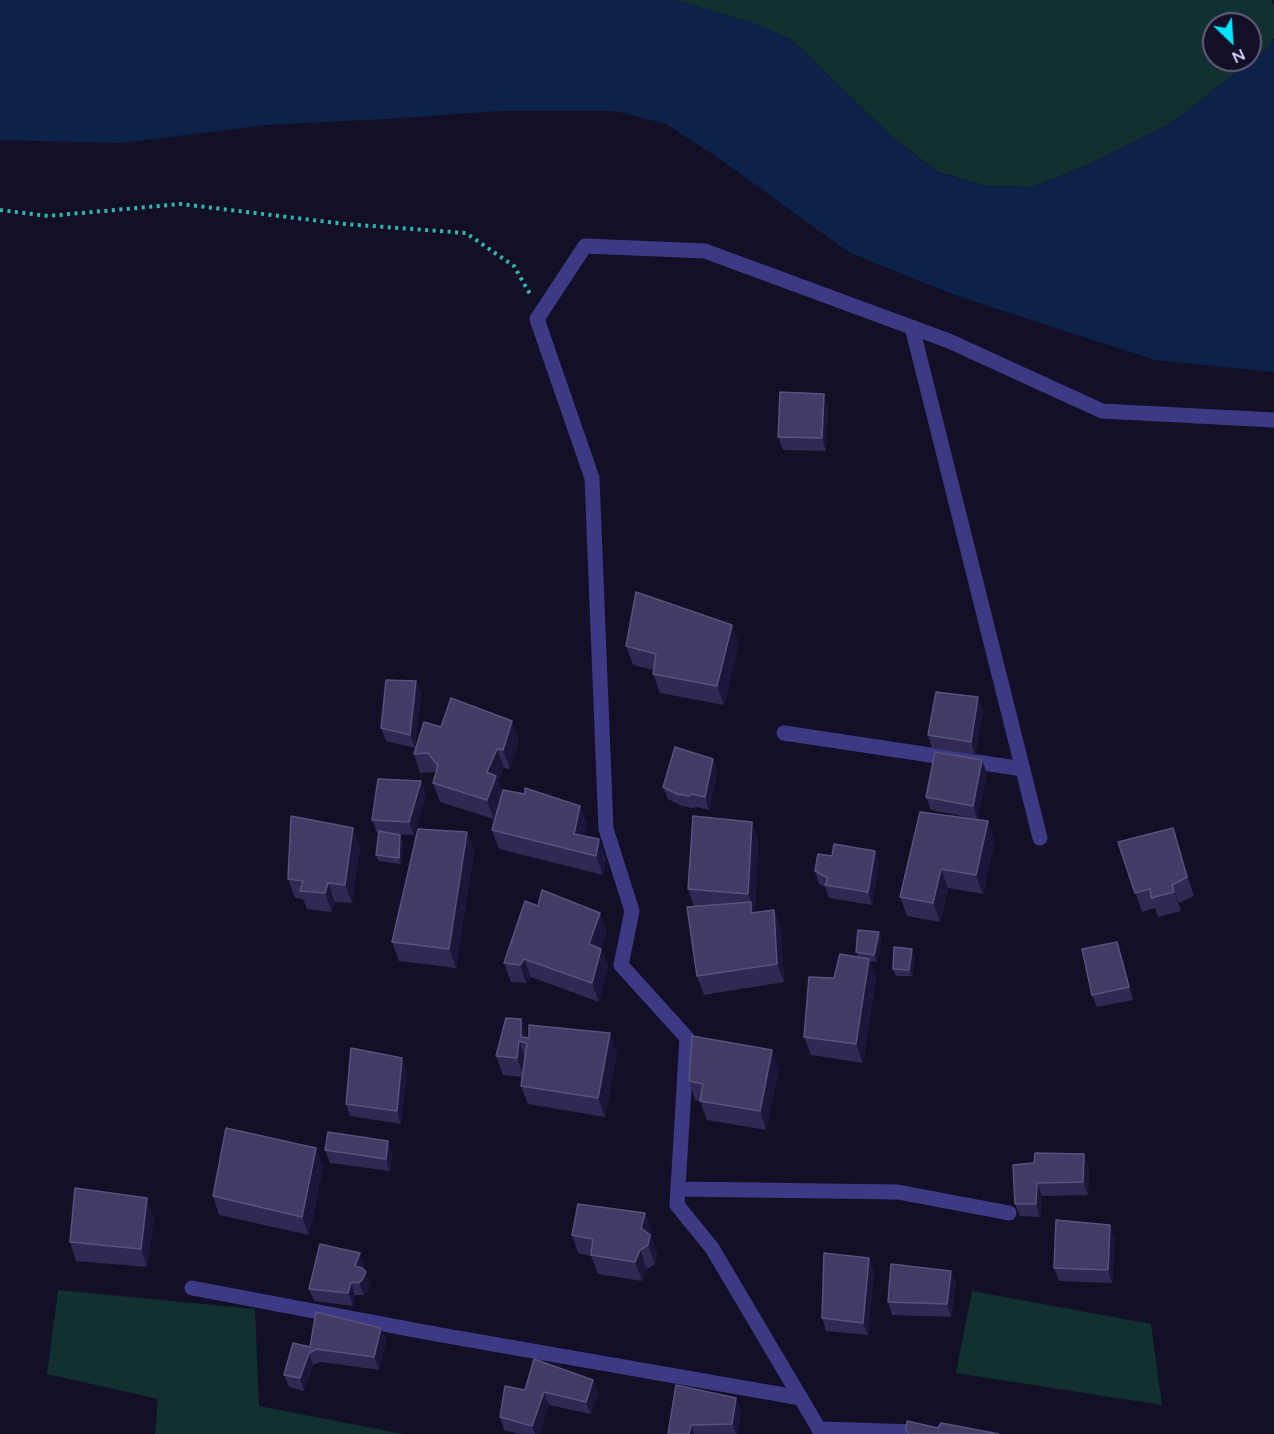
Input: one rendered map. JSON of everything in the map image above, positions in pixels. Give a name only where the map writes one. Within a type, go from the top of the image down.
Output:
[{"type":"street","points":[[928,1434],[819,1431],[712,1248],[677,1205],[687,1038],[621,965],[632,911],[606,829],[592,478],[537,319],[585,246],[705,251],[949,341],[1102,411],[1274,420]]},
{"type":"street","points":[[912,327],[1040,838]]},
{"type":"street","points":[[784,733],[1023,769]]},
{"type":"street","points":[[678,1189],[898,1192],[1009,1213]]},
{"type":"street","points":[[192,1288],[442,1335],[801,1398]]},
{"type":"path","points":[[0,210],[48,216],[181,204],[345,224],[466,233],[514,266],[541,313]]},
{"type":"green space","points":[[675,0],[1272,0],[1274,6],[1274,38],[1269,47],[1262,52],[1262,12],[1202,12],[1202,72],[1237,72],[1173,122],[1085,166],[1033,187],[987,186],[938,172],[892,137],[792,40],[753,23]]},
{"type":"green space","points":[[58,1290],[255,1309],[259,1406],[403,1434],[155,1434],[158,1399],[47,1374]]},
{"type":"green space","points":[[972,1291],[1151,1324],[1162,1405],[956,1373]]},
{"type":"water","points":[[0,0],[675,0],[754,23],[792,40],[892,137],[937,172],[987,186],[1033,187],[1085,166],[1173,122],[1237,72],[1262,72],[1262,52],[1269,47],[1274,38],[1274,372],[1155,360],[963,298],[904,275],[847,251],[717,157],[666,124],[615,111],[501,111],[266,125],[121,143],[0,140]]},
{"type":"building","points":[[780,392],[824,394],[822,438],[778,437]]},
{"type":"building","points":[[636,592],[732,625],[717,686],[653,674],[656,654],[626,646]]},
{"type":"building","points":[[386,680],[416,681],[410,735],[381,728]]},
{"type":"building","points":[[936,692],[978,697],[971,742],[928,735]]},
{"type":"building","points":[[451,698],[512,721],[503,750],[497,749],[487,772],[496,776],[487,800],[433,783],[438,766],[428,753],[414,754],[424,722],[441,727]]},
{"type":"building","points":[[675,747],[713,759],[705,797],[677,794],[663,787]]},
{"type":"building","points":[[935,752],[982,760],[973,806],[926,797]]},
{"type":"building","points":[[378,779],[421,781],[409,822],[372,820]]},
{"type":"building","points":[[525,788],[580,806],[574,834],[599,839],[596,856],[492,830],[503,790],[525,794]]},
{"type":"building","points":[[920,812],[988,821],[976,875],[941,869],[933,903],[900,897]]},
{"type":"building","points":[[291,816],[353,828],[345,885],[328,883],[325,893],[300,891],[303,881],[288,879]]},
{"type":"building","points":[[693,816],[752,822],[748,894],[688,889]]},
{"type":"building","points":[[1173,828],[1187,877],[1172,885],[1174,892],[1151,898],[1150,889],[1135,893],[1118,842]]},
{"type":"building","points":[[418,829],[467,832],[449,949],[392,942]]},
{"type":"building","points":[[379,831],[400,835],[399,858],[376,855]]},
{"type":"building","points":[[834,844],[875,851],[868,892],[825,885],[828,878],[815,871],[818,854],[832,856]]},
{"type":"building","points":[[542,890],[600,913],[589,944],[601,949],[592,983],[524,959],[520,965],[504,963],[525,901],[538,906]]},
{"type":"building","points":[[751,902],[751,913],[774,910],[777,964],[697,976],[687,907]]},
{"type":"building","points":[[858,930],[879,932],[874,955],[856,952]]},
{"type":"building","points":[[1117,942],[1129,987],[1092,995],[1082,949]]},
{"type":"building","points":[[894,947],[912,949],[909,970],[893,969]]},
{"type":"building","points":[[840,954],[869,959],[856,1044],[804,1037],[809,977],[834,978]]},
{"type":"building","points":[[506,1018],[521,1019],[521,1037],[529,1038],[529,1025],[610,1033],[598,1098],[521,1086],[527,1043],[519,1041],[517,1058],[496,1056]]},
{"type":"building","points":[[692,1036],[772,1050],[760,1111],[700,1101],[703,1084],[689,1081]]},
{"type":"building","points":[[351,1048],[402,1058],[397,1111],[346,1104]]},
{"type":"building","points":[[226,1128],[316,1148],[302,1217],[213,1196]]},
{"type":"building","points":[[328,1132],[388,1141],[386,1159],[325,1150]]},
{"type":"building","points":[[1035,1153],[1084,1154],[1083,1182],[1037,1183],[1036,1204],[1015,1204],[1013,1165],[1034,1163]]},
{"type":"building","points":[[75,1188],[147,1198],[141,1249],[70,1242]]},
{"type":"building","points":[[578,1204],[645,1213],[641,1228],[650,1235],[648,1245],[640,1250],[635,1262],[591,1255],[593,1239],[572,1235]]},
{"type":"building","points":[[1056,1220],[1110,1225],[1108,1270],[1054,1268]]},
{"type":"building","points":[[320,1244],[360,1253],[355,1266],[366,1272],[359,1283],[351,1282],[348,1293],[309,1289]]},
{"type":"building","points":[[824,1253],[869,1258],[863,1323],[822,1318]]},
{"type":"building","points":[[891,1264],[951,1271],[947,1304],[888,1302]]},
{"type":"building","points":[[316,1312],[381,1328],[374,1357],[316,1349],[309,1353],[300,1378],[284,1375],[293,1343],[310,1347]]},
{"type":"building","points":[[534,1359],[593,1380],[586,1402],[544,1392],[532,1426],[500,1417],[505,1386],[525,1390]]},
{"type":"building","points":[[676,1385],[736,1398],[732,1424],[691,1425],[689,1434],[668,1434]]},
{"type":"building","points":[[907,1421],[938,1428],[941,1423],[999,1434],[909,1434],[906,1430]]}]
